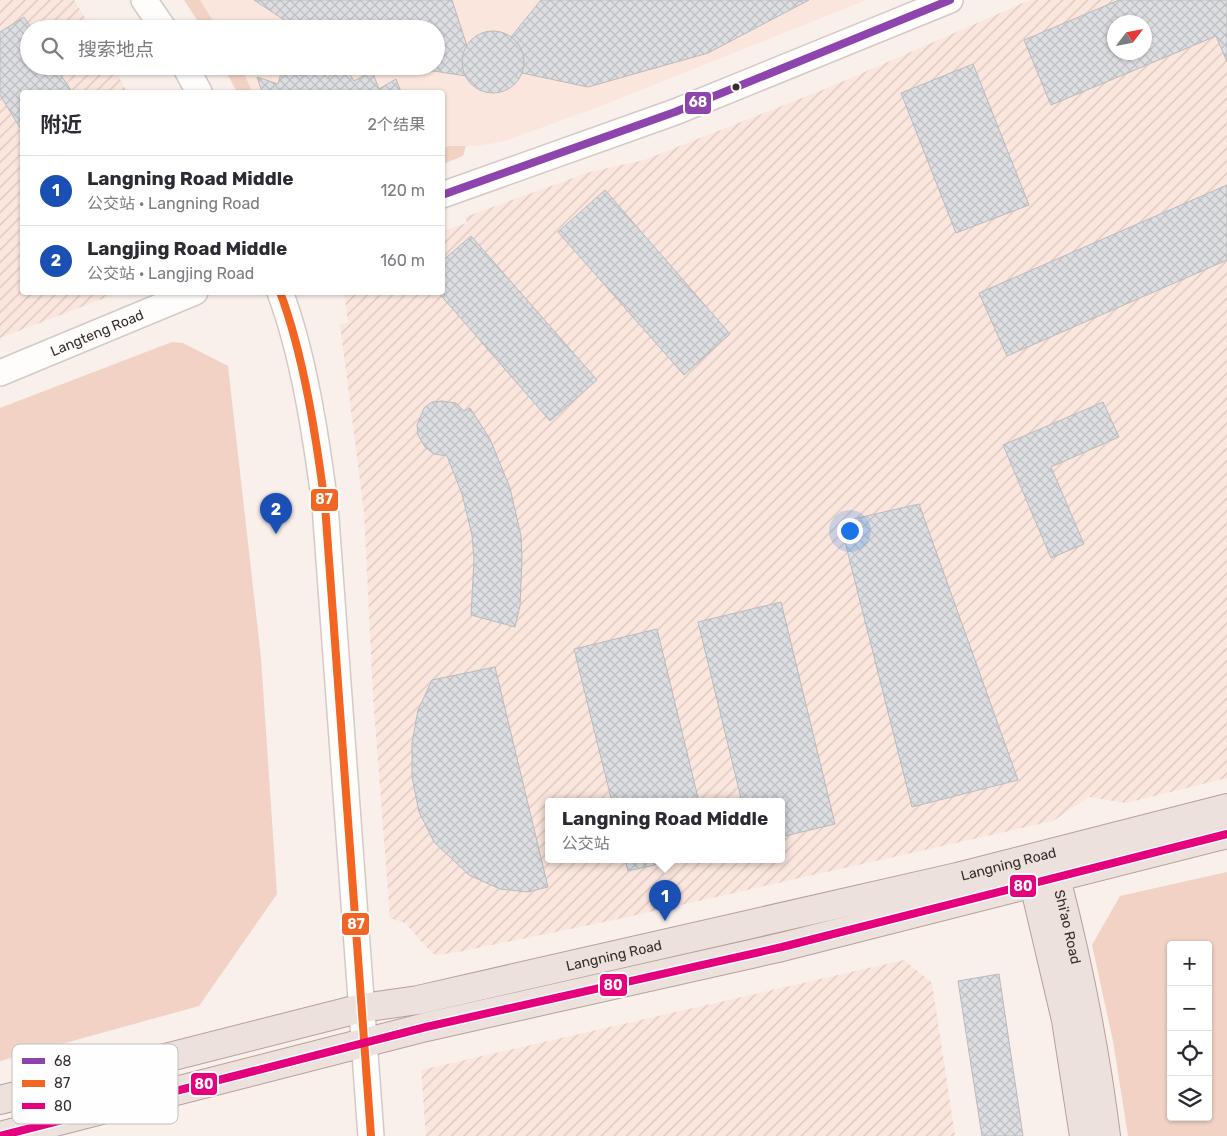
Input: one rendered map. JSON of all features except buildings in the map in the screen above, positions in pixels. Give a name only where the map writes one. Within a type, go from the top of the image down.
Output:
[{"type":"main road","name":"Langning Road","points":[[178,1055],[362,1008],[418,1000],[938,881],[1227,808]]},
{"type":"main road","name":"Langning Road","points":[[178,1091],[364,1043],[782,947],[1227,834]]},
{"type":"main road","name":"Shi'ao Road","points":[[1036,856],[1086,1002],[1098,1068],[1106,1136]]},
{"type":"main road","name":"Shi'ao Road","points":[[1045,881],[1084,1136]]},
{"type":"main road","name":"Langning Road","points":[[0,1136],[47,1124]]},
{"type":"street","points":[[144,0],[158,20]]},
{"type":"street","points":[[445,194],[676,112],[950,0]]},
{"type":"street","points":[[190,75],[198,90]]},
{"type":"street","name":"Langteng Road","points":[[0,373],[188,295]]},
{"type":"street","points":[[281,295],[287,312],[308,402],[325,505],[371,1136]]},
{"type":"shaded area","points":[[0,0],[74,0],[86,20],[20,20],[20,75],[118,75],[126,90],[20,90],[20,295],[113,295],[0,338]]},
{"type":"shaded area","points":[[184,0],[200,0],[212,20],[197,20]]},
{"type":"shaded area","points":[[200,0],[867,0],[593,109],[502,142],[445,147],[445,90],[251,90],[245,75],[445,75],[445,20],[212,20]]},
{"type":"shaded area","points":[[1030,0],[1227,0],[1227,778],[1126,803],[1089,797],[1053,821],[614,920],[458,952],[437,955],[432,953],[405,923],[390,918],[373,696],[364,512],[340,324],[348,323],[344,295],[445,295],[445,230],[467,223],[465,217],[590,172],[644,160],[830,87]]},
{"type":"shaded area","points":[[228,75],[245,75],[251,90],[236,90]]},
{"type":"shaded area","points":[[466,146],[463,156],[445,163],[445,147]]},
{"type":"shaded area","points":[[172,342],[183,343],[228,366],[261,658],[277,894],[199,1006],[62,1044],[12,1044],[12,1058],[0,1061],[0,408]]},
{"type":"shaded area","points":[[1227,872],[1227,1136],[1128,1136],[1113,1041],[1092,945],[1120,896]]},
{"type":"shaded area","points":[[904,960],[932,983],[955,1136],[426,1136],[421,1070]]},
{"type":"transit line","name":"68","points":[[445,194],[675,112],[950,0]]},
{"type":"transit line","name":"87","points":[[281,295],[296,343],[302,370],[313,425],[325,505],[371,1136]]},
{"type":"transit line","name":"80","points":[[178,1090],[426,1027],[782,947],[1227,834]]},
{"type":"transit line","name":"80","points":[[0,1136],[47,1124]]},
{"type":"place","name":"Langjing Road Middle","points":[[276,534]]},
{"type":"place","name":"Langning Road Middle","points":[[665,921]]}]
